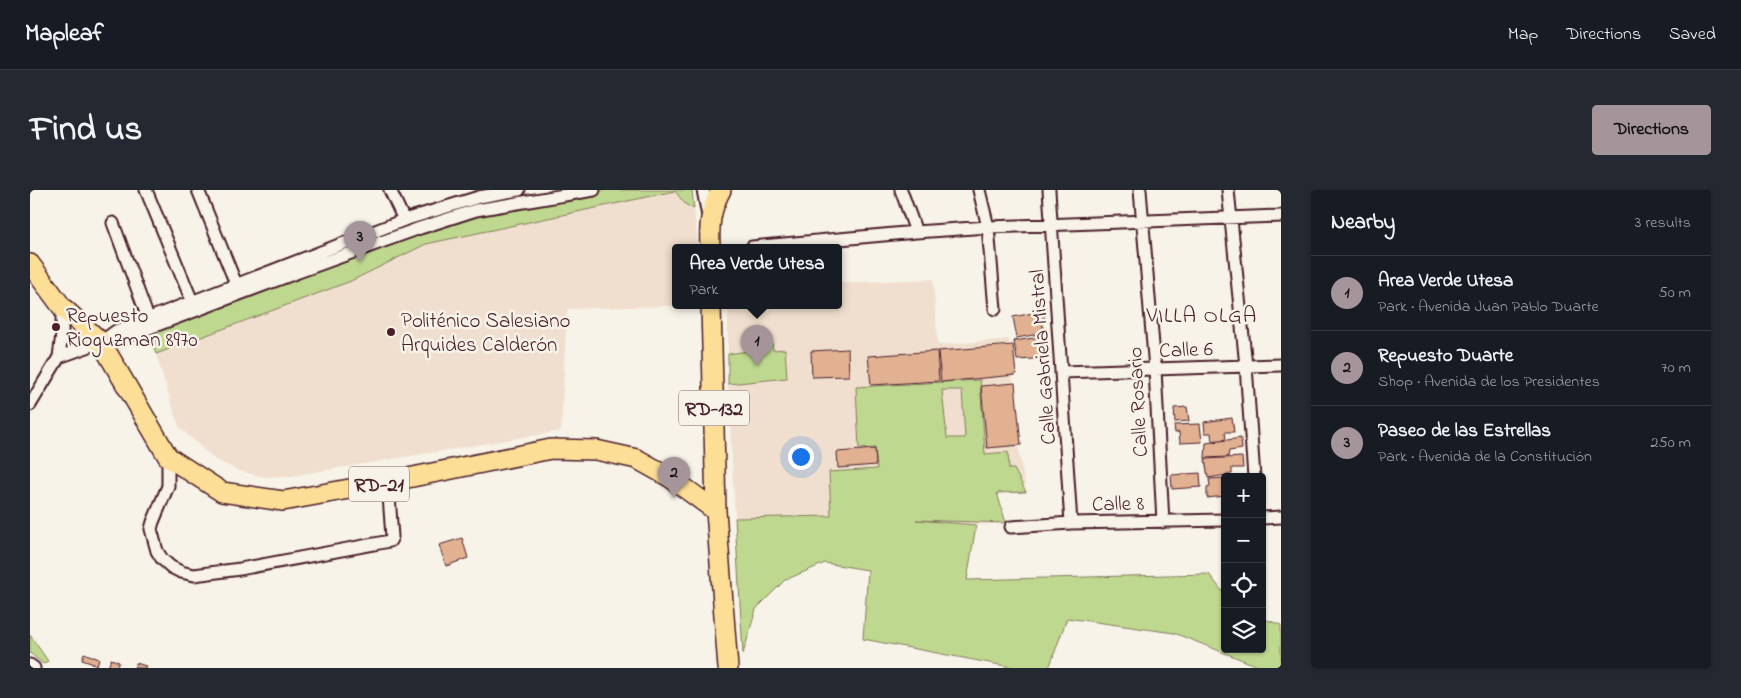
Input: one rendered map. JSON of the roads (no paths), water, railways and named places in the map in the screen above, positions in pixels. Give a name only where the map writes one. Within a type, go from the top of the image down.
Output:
[{"type":"main road","points":[[710,244],[709,223],[720,190]]},
{"type":"main road","name":"RD-21","points":[[30,264],[62,307],[100,342],[168,457],[222,492],[283,501],[551,449],[596,450],[637,459],[671,478],[716,511]]},
{"type":"main road","name":"RD-132","points":[[711,309],[716,511]]},
{"type":"main road","points":[[716,511],[728,668]]},
{"type":"street","points":[[146,190],[192,301]]},
{"type":"street","points":[[198,190],[236,284]]},
{"type":"street","points":[[390,190],[404,220]]},
{"type":"street","points":[[100,342],[116,331],[148,318],[404,220],[478,194],[519,190]]},
{"type":"street","points":[[59,357],[100,342],[117,340],[301,271],[476,210],[594,190]]},
{"type":"street","points":[[702,190],[709,223]]},
{"type":"street","points":[[901,190],[916,232]]},
{"type":"street","points":[[979,190],[988,227],[995,309]]},
{"type":"street","name":"Calle Gabriela Mistral","points":[[1049,190],[1062,372],[1070,523]]},
{"type":"street","name":"Calle Rosario","points":[[1140,190],[1155,369],[1163,522]]},
{"type":"street","points":[[1228,190],[1246,366],[1254,473]]},
{"type":"street","points":[[785,244],[988,227],[1281,216]]},
{"type":"street","points":[[113,223],[148,318]]},
{"type":"street","points":[[30,405],[59,357],[62,334],[62,307]]},
{"type":"street","name":"Calle 6","points":[[1062,372],[1281,365]]},
{"type":"street","points":[[168,457],[168,486],[151,529],[157,551],[162,559],[176,570],[190,574],[240,569],[390,541],[392,537],[388,482]]},
{"type":"street","points":[[1266,518],[1281,518]]},
{"type":"street","name":"Calle 8","points":[[1011,527],[1070,523],[1221,520]]},
{"type":"street","points":[[30,665],[34,668]]},
{"type":"place","name":"Paseo de las Estrellas","points":[[360,262]]},
{"type":"place","name":"Repuesto Rioguzman 8970","points":[[56,327]]},
{"type":"place","name":"Politénico Salesiano Arquides Calderón","points":[[391,332]]},
{"type":"place","name":"Area Verde Utesa","points":[[757,366]]},
{"type":"place","name":"Repuesto Duarte","points":[[674,498]]},
{"type":"district","name":"VILLA OLGA","points":[[1202,314]]}]
